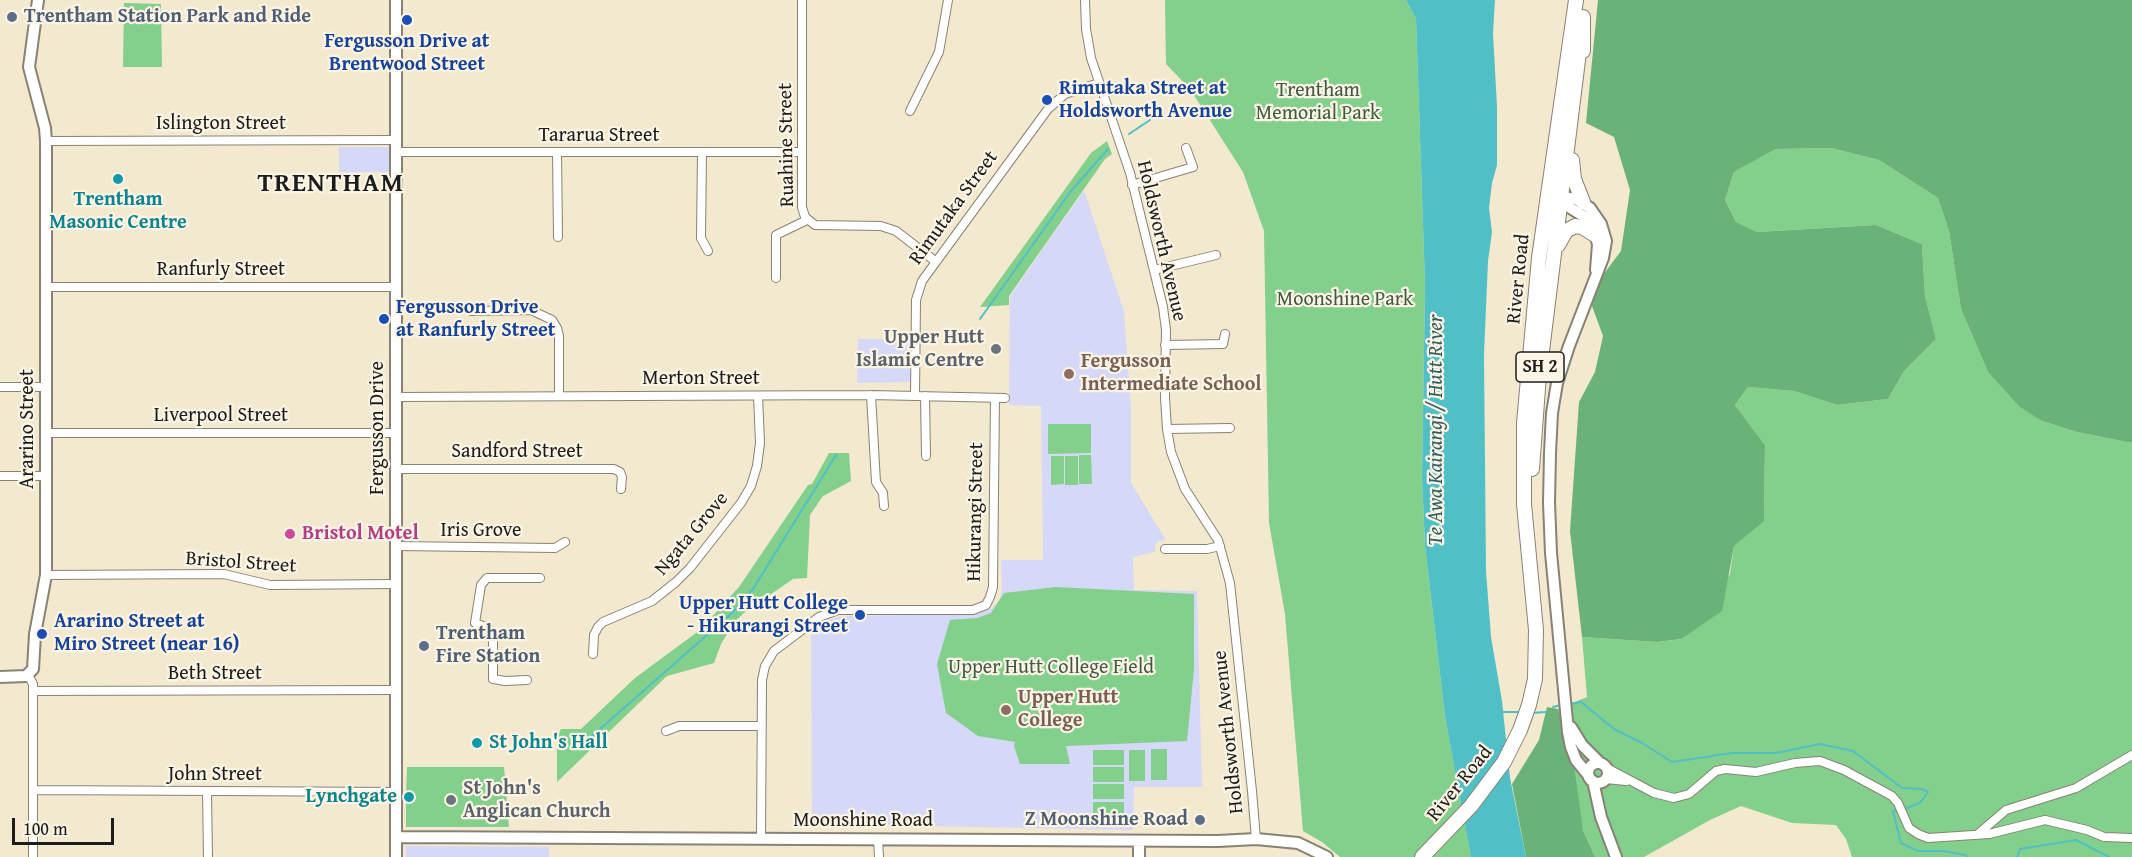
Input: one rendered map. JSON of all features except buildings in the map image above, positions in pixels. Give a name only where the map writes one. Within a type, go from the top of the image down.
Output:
[{"type":"highway","name":"River Road","points":[[1530,563],[1524,504],[1523,451],[1530,359],[1541,246],[1576,0]]},
{"type":"highway","name":"River Road","points":[[1429,852],[1480,795],[1504,762],[1520,730],[1535,679],[1536,648],[1530,563],[1534,427],[1585,0]]},
{"type":"highway","points":[[1583,17],[1583,52],[1572,171],[1576,188],[1583,202]]},
{"type":"highway","points":[[1530,359],[1539,322],[1552,211],[1561,199],[1557,195],[1556,186],[1569,81],[1570,50]]},
{"type":"highway","points":[[1555,253],[1566,231],[1575,226],[1582,227],[1595,235]]},
{"type":"street","name":"Ararino Street","points":[[28,675],[34,663],[35,634],[46,575],[46,141],[45,128],[29,67],[38,0]]},
{"type":"street","name":"Fergusson Drive","points":[[396,0],[396,857]]},
{"type":"street","name":"Ruahine Street","points":[[802,0],[802,207],[807,220],[821,226],[881,226],[896,231],[935,261]]},
{"type":"street","points":[[910,111],[939,52],[948,0]]},
{"type":"street","name":"Holdsworth Avenue","points":[[1086,0],[1086,29],[1091,58],[1132,185],[1163,307],[1167,429],[1174,462],[1181,480],[1220,546],[1230,583],[1256,839]]},
{"type":"street","name":"Rimutaka Street","points":[[915,396],[916,300],[922,281],[1052,105],[1065,94],[1099,82]]},
{"type":"street","name":"Islington Street","points":[[46,141],[396,140]]},
{"type":"street","points":[[1132,185],[1193,167],[1186,148]]},
{"type":"street","name":"Tararua Street","points":[[396,152],[802,152]]},
{"type":"street","points":[[557,152],[558,237]]},
{"type":"street","points":[[702,152],[701,238],[708,251]]},
{"type":"street","points":[[1596,270],[1599,251],[1595,235],[1588,220],[1564,204],[1561,199],[1565,196],[1583,202],[1596,215],[1604,233],[1605,249],[1563,363],[1551,422],[1550,524],[1568,732],[1573,753],[1579,765],[1600,775],[1631,782],[1664,797],[1674,798],[1689,794],[1716,771],[1756,772],[1795,763],[1820,761],[1844,770],[1889,794],[1901,809],[1909,828],[1924,837],[1978,834],[2050,820],[2104,837],[2132,838]]},
{"type":"street","points":[[776,279],[776,236],[807,220]]},
{"type":"street","points":[[1154,270],[1216,255]]},
{"type":"street","name":"Ranfurly Street","points":[[45,287],[396,287]]},
{"type":"street","points":[[471,311],[531,310],[552,320],[559,336],[559,396]]},
{"type":"street","points":[[1166,345],[1223,344],[1225,334]]},
{"type":"street","points":[[0,387],[46,387]]},
{"type":"street","points":[[871,395],[876,482],[883,493],[884,506]]},
{"type":"street","name":"Merton Street","points":[[396,397],[871,395],[1005,398]]},
{"type":"street","name":"Ngata Grove","points":[[593,654],[594,635],[598,627],[603,622],[652,601],[676,582],[690,568],[741,502],[751,486],[757,466],[760,442],[758,396]]},
{"type":"street","points":[[925,396],[926,456]]},
{"type":"street","name":"Hikurangi Street","points":[[761,838],[762,680],[768,658],[774,651],[819,617],[838,610],[973,610],[986,605],[993,587],[995,398]]},
{"type":"street","points":[[1167,429],[1230,428]]},
{"type":"street","name":"Liverpool Street","points":[[46,433],[396,433]]},
{"type":"street","name":"Sandford Street","points":[[396,469],[614,469],[620,472],[622,477],[621,489]]},
{"type":"street","points":[[0,476],[46,476]]},
{"type":"street","name":"Iris Grove","points":[[396,546],[555,548],[564,542]]},
{"type":"street","points":[[1165,549],[1207,549],[1220,546]]},
{"type":"street","name":"Bristol Street","points":[[46,575],[224,574],[270,585],[397,584]]},
{"type":"street","points":[[527,680],[493,679],[493,634],[488,628],[475,623],[481,585],[487,578],[540,578]]},
{"type":"street","points":[[0,677],[28,675],[33,684],[33,857]]},
{"type":"street","name":"Beth Street","points":[[33,691],[396,690]]},
{"type":"street","points":[[1568,718],[1576,737],[1600,775],[1598,806],[1616,857]]},
{"type":"street","points":[[666,731],[679,726],[761,726]]},
{"type":"street","points":[[1978,834],[2006,810],[2076,788],[2132,755]]},
{"type":"street","name":"John Street","points":[[33,790],[396,792]]},
{"type":"street","points":[[207,792],[208,857]]},
{"type":"street","name":"Moonshine Road","points":[[396,837],[1139,841],[1256,839],[1298,843],[1327,857]]},
{"type":"street","points":[[878,839],[879,857]]},
{"type":"street","points":[[1139,841],[1139,857]]},
{"type":"shaded area","points":[[339,147],[390,147],[390,172],[339,172]]},
{"type":"shaded area","name":"Upper Hutt College","points":[[1084,190],[1124,311],[1131,408],[1131,483],[1166,540],[1158,541],[1155,552],[1133,557],[1134,590],[1197,591],[1202,787],[1134,787],[1133,830],[812,824],[811,632],[828,620],[843,616],[977,614],[991,609],[1000,599],[1001,560],[1043,560],[1041,406],[1009,405],[1010,296]]},
{"type":"shaded area","points":[[858,339],[911,339],[911,382],[857,383]]},
{"type":"shaded area","points":[[406,846],[549,847],[549,857],[406,857]]},
{"type":"green space","name":"Moonshine Park","points":[[1165,0],[1406,0],[1416,19],[1425,285],[1422,477],[1425,546],[1445,716],[1462,806],[1416,857],[1340,857],[1322,842],[1303,831],[1285,614],[1269,523],[1264,231],[1243,172],[1190,89],[1166,64]]},
{"type":"green space","points":[[1598,0],[2132,0],[2132,443],[2077,432],[2042,421],[2020,407],[1988,372],[1961,309],[1949,231],[1938,198],[1879,160],[1831,148],[1776,149],[1734,172],[1725,200],[1736,222],[1757,232],[1876,225],[1922,244],[1925,296],[1936,339],[1904,371],[1888,399],[1837,405],[1794,391],[1748,387],[1735,405],[1765,445],[1764,521],[1734,546],[1722,611],[1681,639],[1657,642],[1582,637],[1570,531],[1579,402],[1595,372],[1603,336],[1588,295],[1621,251],[1630,190],[1614,137],[1586,123]]},
{"type":"green space","points":[[124,3],[161,4],[162,67],[123,67]]},
{"type":"green space","points":[[1107,141],[1112,154],[1105,159],[1009,296],[1009,305],[980,307],[1091,153]]},
{"type":"green space","points":[[1831,148],[1879,160],[1938,198],[1949,231],[1961,309],[1988,372],[2042,421],[2077,432],[2132,443],[2132,857],[1852,857],[1846,839],[1836,825],[1792,823],[1741,806],[1710,820],[1644,857],[1595,857],[1583,830],[1558,709],[1587,697],[1582,637],[1657,642],[1681,639],[1730,574],[1734,546],[1764,520],[1765,445],[1735,405],[1748,387],[1794,391],[1837,405],[1888,399],[1904,371],[1936,339],[1925,296],[1922,244],[1876,225],[1757,232],[1736,222],[1725,200],[1734,172],[1776,149]]},
{"type":"green space","points":[[1048,424],[1091,424],[1091,453],[1048,454]]},
{"type":"green space","points":[[829,453],[849,453],[851,481],[823,496],[810,515],[807,578],[793,579],[745,612],[734,622],[721,644],[714,663],[667,676],[557,782],[557,737],[561,729],[581,729],[635,678],[700,630],[739,587],[808,485],[812,484]]},
{"type":"green space","points":[[1079,455],[1091,455],[1092,484],[1079,484]]},
{"type":"green space","points":[[1051,456],[1064,456],[1064,484],[1051,485]]},
{"type":"green space","points":[[1065,456],[1078,456],[1078,485],[1065,485]]},
{"type":"green space","name":"Upper Hutt College Field","points":[[1056,587],[1194,594],[1194,669],[1187,741],[1066,746],[1070,764],[1020,764],[1014,746],[1015,742],[978,736],[946,713],[937,664],[950,620],[977,618],[991,613],[1004,593]]},
{"type":"green space","points":[[1547,707],[1558,709],[1574,766],[1583,830],[1595,857],[1526,857],[1512,784],[1539,740]]},
{"type":"green space","points":[[1151,749],[1167,749],[1167,780],[1151,780]]},
{"type":"green space","points":[[1093,750],[1124,750],[1124,765],[1093,765]]},
{"type":"green space","points":[[1129,750],[1145,750],[1145,781],[1129,781]]},
{"type":"green space","points":[[407,767],[504,767],[509,827],[406,827],[406,800],[411,800],[412,795],[406,795]]},
{"type":"green space","points":[[1093,767],[1124,767],[1124,782],[1093,782]]},
{"type":"green space","points":[[1093,784],[1124,784],[1124,799],[1093,799]]},
{"type":"green space","points":[[1093,802],[1124,802],[1124,817],[1093,817]]},
{"type":"green space","points":[[1465,823],[1471,857],[1433,857],[1445,844]]},
{"type":"water","name":"Te Awa Kairangi / Hutt River","points":[[1406,0],[1495,0],[1493,33],[1497,165],[1489,208],[1492,232],[1488,261],[1484,354],[1486,571],[1491,637],[1502,701],[1510,778],[1526,857],[1471,857],[1445,716],[1425,546],[1422,477],[1425,285],[1416,19]]},
{"type":"waterway","points":[[1129,134],[1150,120]]},
{"type":"waterway","points":[[980,319],[1071,191],[1108,149]]},
{"type":"waterway","points":[[583,744],[732,613],[753,589],[836,455]]},
{"type":"waterway","points":[[1570,704],[1581,702],[1614,729],[1672,762],[1732,753],[1776,753],[1820,744],[1853,751],[1902,788],[1922,789],[1928,792],[1920,803],[1904,809]]},
{"type":"waterway","points":[[1553,707],[1561,705]]},
{"type":"waterway","points":[[1501,712],[1522,712]]},
{"type":"waterway","points":[[1531,713],[1546,712]]},
{"type":"waterway","points":[[1898,810],[1893,811],[1901,843],[1918,851],[1944,851],[1967,857]]},
{"type":"waterway","points":[[2017,857],[2020,849],[2076,840],[2109,857]]},
{"type":"place","name":"Trentham Station Park and Ride","points":[[12,17]]},
{"type":"place","name":"Fergusson Drive at Brentwood Street","points":[[407,20]]},
{"type":"place","name":"Rimutaka Street at Holdsworth Avenue","points":[[1047,100]]},
{"type":"place","name":"Trentham Masonic Centre","points":[[118,179]]},
{"type":"place","name":"Fergusson Drive at Ranfurly Street","points":[[384,319]]},
{"type":"place","name":"Upper Hutt Islamic Centre","points":[[996,349]]},
{"type":"place","name":"Fergusson Intermediate School","points":[[1069,374]]},
{"type":"place","name":"Bristol Motel","points":[[290,534]]},
{"type":"place","name":"Upper Hutt College - Hikurangi Street","points":[[860,615]]},
{"type":"place","name":"Ararino Street at Miro Street (near 16)","points":[[42,634]]},
{"type":"place","name":"Trentham Fire Station","points":[[424,646]]},
{"type":"place","name":"Upper Hutt College","points":[[1006,710]]},
{"type":"place","name":"St John's Hall","points":[[477,743]]},
{"type":"place","name":"Lynchgate","points":[[409,797]]},
{"type":"place","name":"St John's Anglican Church","points":[[451,800]]},
{"type":"place","name":"Z Moonshine Road","points":[[1200,820]]},
{"type":"district","name":"TRENTHAM","points":[[331,184]]},
{"type":"park label","name":"Trentham Memorial Park","points":[[1318,102]]}]
